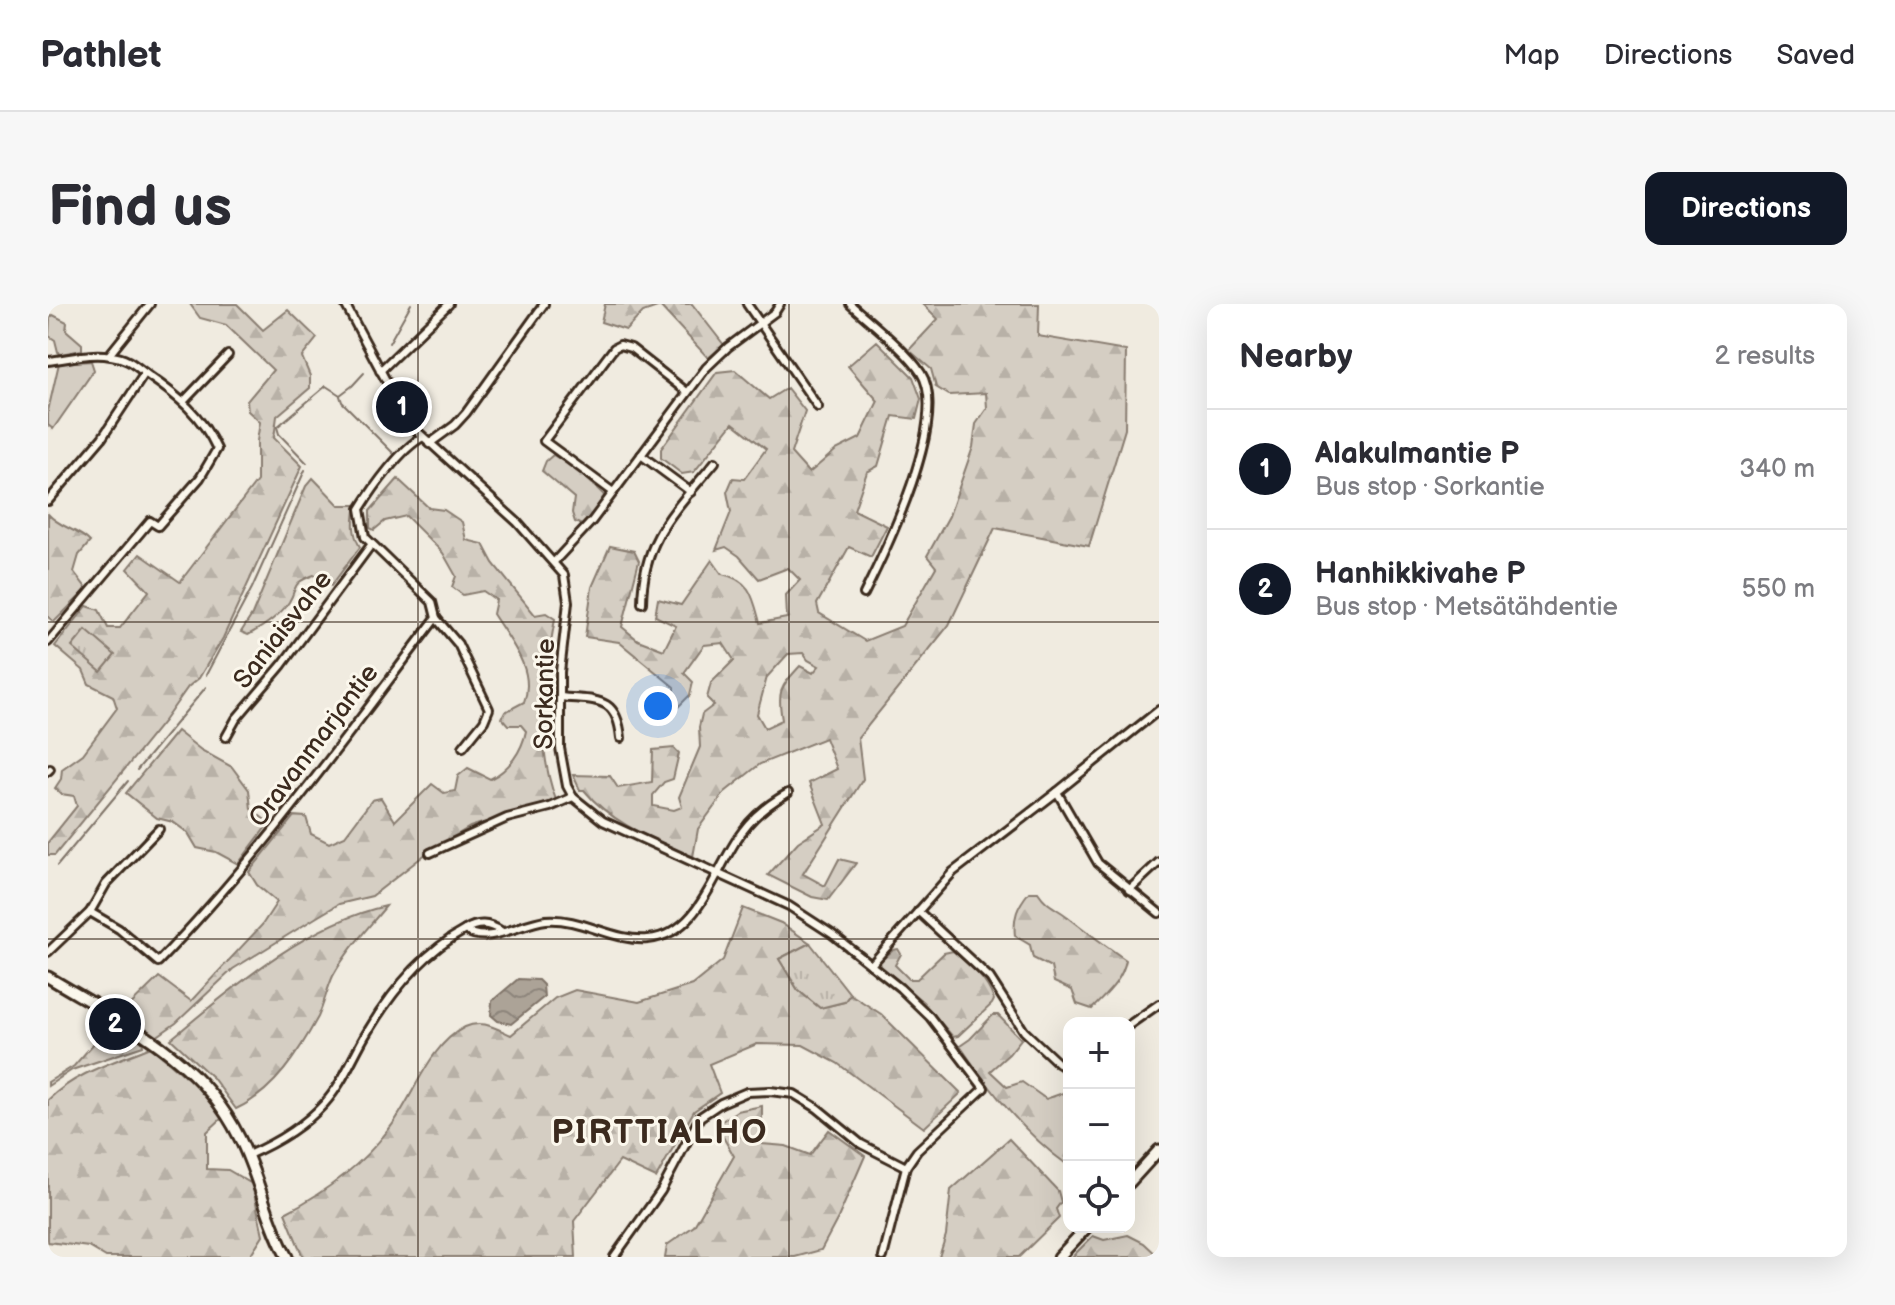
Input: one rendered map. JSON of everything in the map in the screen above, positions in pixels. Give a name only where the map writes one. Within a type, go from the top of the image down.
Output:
[{"type":"main road","points":[[48,977],[154,1042],[209,1088],[227,1114],[248,1155],[270,1223],[287,1257]]},
{"type":"main road","points":[[1135,1176],[1159,1150]]},
{"type":"main road","points":[[1059,1257],[1081,1233]]},
{"type":"street","points":[[109,355],[150,304]]},
{"type":"street","name":"Sorkantie","points":[[345,304],[398,403],[423,437],[488,494],[564,575],[568,602],[560,697],[560,748],[567,786],[573,797]]},
{"type":"street","points":[[380,371],[449,304]]},
{"type":"street","points":[[429,444],[466,413],[544,304]]},
{"type":"street","points":[[747,304],[818,407]]},
{"type":"street","points":[[554,562],[613,492],[718,355],[775,312],[780,304]]},
{"type":"street","points":[[850,304],[920,371],[928,395],[916,473],[898,522],[864,594]]},
{"type":"street","points":[[613,492],[544,441],[614,348],[620,345],[631,348],[687,392]]},
{"type":"street","points":[[48,361],[109,355],[133,361],[184,401],[209,431],[217,449],[200,478],[158,526],[150,521],[48,642]]},
{"type":"street","points":[[184,401],[228,355]]},
{"type":"street","points":[[48,501],[102,438],[145,373]]},
{"type":"street","points":[[423,437],[415,441],[372,490],[360,509],[365,537],[432,602],[436,618],[458,644],[489,709],[484,721],[463,747]]},
{"type":"street","points":[[641,455],[691,492]]},
{"type":"street","points":[[642,603],[642,584],[650,549],[715,462]]},
{"type":"street","name":"Saniaisvahe","points":[[226,737],[236,719],[282,665],[371,545]]},
{"type":"street","name":"Oravanmarjantie","points":[[90,912],[119,929],[158,962],[208,910],[262,845],[436,618]]},
{"type":"street","points":[[560,697],[598,699],[612,708],[619,721],[621,738]]},
{"type":"street","points":[[871,965],[953,872],[1159,710]]},
{"type":"street","points":[[1057,792],[1098,863],[1159,913]]},
{"type":"street","points":[[465,930],[473,936],[493,937],[501,931],[544,920],[564,920],[629,939],[664,936],[689,919],[730,850],[754,818],[788,793]]},
{"type":"street","points":[[430,853],[507,818],[550,807],[573,797],[603,821],[810,919],[871,965],[930,1017],[984,1088],[917,1151],[906,1167],[883,1257]]},
{"type":"street","points":[[48,952],[90,912],[106,884],[159,829]]},
{"type":"street","points":[[1129,890],[1159,862]]},
{"type":"street","points":[[918,911],[990,978],[1024,1031],[1063,1066]]},
{"type":"street","points":[[248,1155],[289,1134],[323,1105],[343,1079],[367,1031],[398,988],[445,941],[474,925],[491,924],[501,931]]},
{"type":"street","points":[[1135,1021],[1159,1004]]},
{"type":"street","points":[[618,1256],[661,1191],[700,1117],[721,1103],[747,1092],[794,1094],[817,1108],[861,1144],[906,1167]]},
{"type":"green space","points":[[190,304],[237,304],[263,330],[288,310],[317,338],[302,357],[310,376],[310,388],[277,416],[274,438],[302,466],[223,638],[199,678],[188,687],[55,855],[48,855],[48,842],[77,806],[74,796],[61,794],[55,788],[61,779],[62,769],[83,754],[117,708],[113,696],[89,684],[83,670],[55,646],[87,606],[99,610],[108,628],[120,628],[149,591],[128,569],[140,554],[180,582],[257,481],[260,422],[248,411],[247,401],[273,370],[226,325],[200,318]]},
{"type":"green space","points":[[605,304],[692,304],[724,345],[708,358],[660,306],[643,312],[626,330],[601,322]]},
{"type":"green space","points":[[923,304],[1039,304],[1038,336],[1126,351],[1125,429],[1089,546],[995,528],[949,625],[858,738],[863,779],[803,874],[825,886],[839,859],[856,863],[828,900],[812,897],[768,875],[798,842],[825,824],[809,783],[837,769],[825,738],[760,764],[725,792],[698,829],[693,857],[620,821],[584,790],[580,790],[573,775],[610,776],[618,788],[652,782],[653,750],[674,748],[679,753],[673,779],[664,782],[653,795],[653,806],[674,810],[682,807],[679,797],[700,747],[702,714],[714,705],[707,698],[711,683],[734,660],[723,643],[704,645],[684,673],[693,682],[690,695],[674,711],[674,687],[619,642],[585,637],[592,587],[610,546],[634,551],[639,561],[622,627],[638,640],[664,650],[676,626],[655,616],[658,599],[681,605],[712,560],[722,574],[745,585],[753,598],[760,623],[787,618],[786,595],[800,580],[788,568],[759,579],[739,556],[726,547],[716,550],[731,512],[727,492],[733,478],[744,479],[766,449],[733,423],[694,472],[682,474],[661,458],[661,449],[717,372],[735,370],[769,399],[787,388],[805,411],[791,453],[809,473],[836,450],[860,438],[878,401],[848,366],[877,341],[913,377],[921,399],[916,419],[893,416],[878,466],[867,472],[854,510],[887,526],[871,557],[849,547],[817,604],[819,613],[865,641],[902,626],[936,567],[927,556],[949,516],[973,447],[976,424],[987,408],[986,393],[949,395],[936,387],[931,369],[909,350],[938,319]],"holes":[[[803,653],[819,666],[813,673],[800,666],[793,673],[780,696],[782,720],[765,728],[757,714],[767,677],[788,654]]]},
{"type":"green space","points":[[53,315],[67,322],[66,330],[82,344],[82,350],[58,352],[55,340],[49,336]]},
{"type":"green space","points":[[91,361],[94,370],[53,429],[48,425],[48,411],[59,363]]},
{"type":"green space","points":[[553,455],[578,470],[604,495],[604,501],[582,525],[575,522],[572,513],[574,498],[542,471]]},
{"type":"green space","points":[[313,478],[339,505],[356,505],[354,527],[360,547],[331,586],[314,575],[301,581],[276,617],[248,635],[241,632],[252,615],[306,486]]},
{"type":"green space","points":[[398,479],[429,508],[444,510],[462,522],[466,540],[483,544],[493,563],[535,615],[546,613],[555,619],[547,664],[543,733],[549,778],[556,800],[470,827],[427,853],[372,896],[339,904],[317,917],[233,969],[176,1023],[156,1037],[121,1014],[159,977],[191,1001],[262,925],[277,902],[257,885],[249,872],[294,816],[306,817],[311,834],[329,843],[345,836],[372,800],[381,798],[395,821],[432,784],[444,793],[455,791],[458,776],[468,768],[490,779],[509,765],[521,746],[526,731],[521,725],[508,725],[502,718],[505,712],[524,702],[527,679],[519,656],[493,614],[496,600],[483,591],[463,595],[452,587],[456,576],[443,553],[406,516],[385,521],[374,530],[370,528],[370,511]]},
{"type":"green space","points":[[48,514],[90,542],[79,555],[74,572],[87,589],[54,622],[48,617]]},
{"type":"green space","points":[[86,630],[115,655],[101,672],[72,647]]},
{"type":"green space","points":[[177,731],[201,750],[232,767],[249,790],[251,809],[269,823],[238,864],[216,852],[197,848],[188,833],[173,822],[157,818],[126,793]]},
{"type":"green space","points":[[1029,892],[1038,892],[1048,904],[1126,960],[1117,981],[1092,1009],[1077,1004],[1072,990],[1054,982],[1051,967],[1033,958],[1030,945],[1015,936],[1017,912]]},
{"type":"green space","points":[[386,906],[339,966],[318,1017],[294,1057],[274,1082],[250,1102],[236,1109],[213,1078],[171,1039],[245,979],[299,942],[357,915]]},
{"type":"green space","points":[[743,908],[781,923],[810,943],[779,959],[798,990],[820,1008],[844,1002],[850,994],[881,1014],[961,1093],[924,1128],[837,1063],[803,1045],[757,1044],[709,1064],[720,1093],[694,1111],[656,1178],[620,1161],[574,1221],[576,1257],[303,1257],[285,1213],[329,1187],[367,1155],[398,1116],[431,1059],[452,1036],[465,1027],[477,1024],[488,1025],[511,1035],[555,998],[575,990],[639,1002],[692,985],[723,960]]},
{"type":"green space","points":[[810,943],[850,994],[844,1002],[820,1008],[798,990],[779,959]]},
{"type":"green space","points":[[898,949],[901,954],[895,965],[909,979],[917,979],[944,953],[953,951],[982,979],[991,992],[992,1004],[958,1036],[953,1037],[923,1002],[881,966],[880,962]]},
{"type":"green space","points":[[993,1015],[998,1015],[1021,1039],[990,1071],[1007,1087],[1022,1082],[1046,1099],[1063,1093],[1063,1162],[1009,1111],[984,1079],[960,1046]]},
{"type":"green space","points":[[117,1025],[142,1041],[143,1046],[72,1070],[48,1086],[48,1082],[74,1066],[109,1026]]},
{"type":"green space","points":[[151,1047],[206,1094],[222,1118],[207,1132],[207,1169],[228,1170],[252,1184],[263,1235],[249,1257],[106,1257],[89,1247],[48,1242],[48,1100],[83,1075]]},
{"type":"green space","points":[[762,1106],[762,1144],[786,1146],[810,1155],[829,1130],[865,1156],[821,1250],[795,1257],[665,1257],[667,1245],[694,1226],[734,1156],[716,1125],[737,1111]]},
{"type":"green space","points":[[1009,1139],[1058,1191],[1061,1202],[1056,1209],[1059,1218],[1019,1257],[939,1257],[946,1235],[951,1190]]},
{"type":"green space","points":[[1128,1235],[1144,1243],[1159,1257],[1072,1257],[1093,1236],[1104,1240]]},
{"type":"water","points":[[518,979],[538,980],[543,985],[544,997],[511,1024],[498,1021],[491,1015],[492,1001]]},
{"type":"waterway","points":[[389,343],[411,304]]},
{"type":"waterway","points":[[307,463],[279,434],[277,427],[326,386],[340,395],[364,373]]},
{"type":"waterway","points":[[340,396],[342,402],[393,453]]},
{"type":"waterway","points":[[206,675],[252,588],[305,470]]},
{"type":"waterway","points":[[137,770],[206,687]]},
{"type":"waterway","points":[[57,866],[128,781]]},
{"type":"place","name":"Alakulmantie P","points":[[402,407]]},
{"type":"place","name":"Hanhikkivahe P","points":[[115,1024]]},
{"type":"district","name":"PIRTTIALHO","points":[[660,1131]]}]
